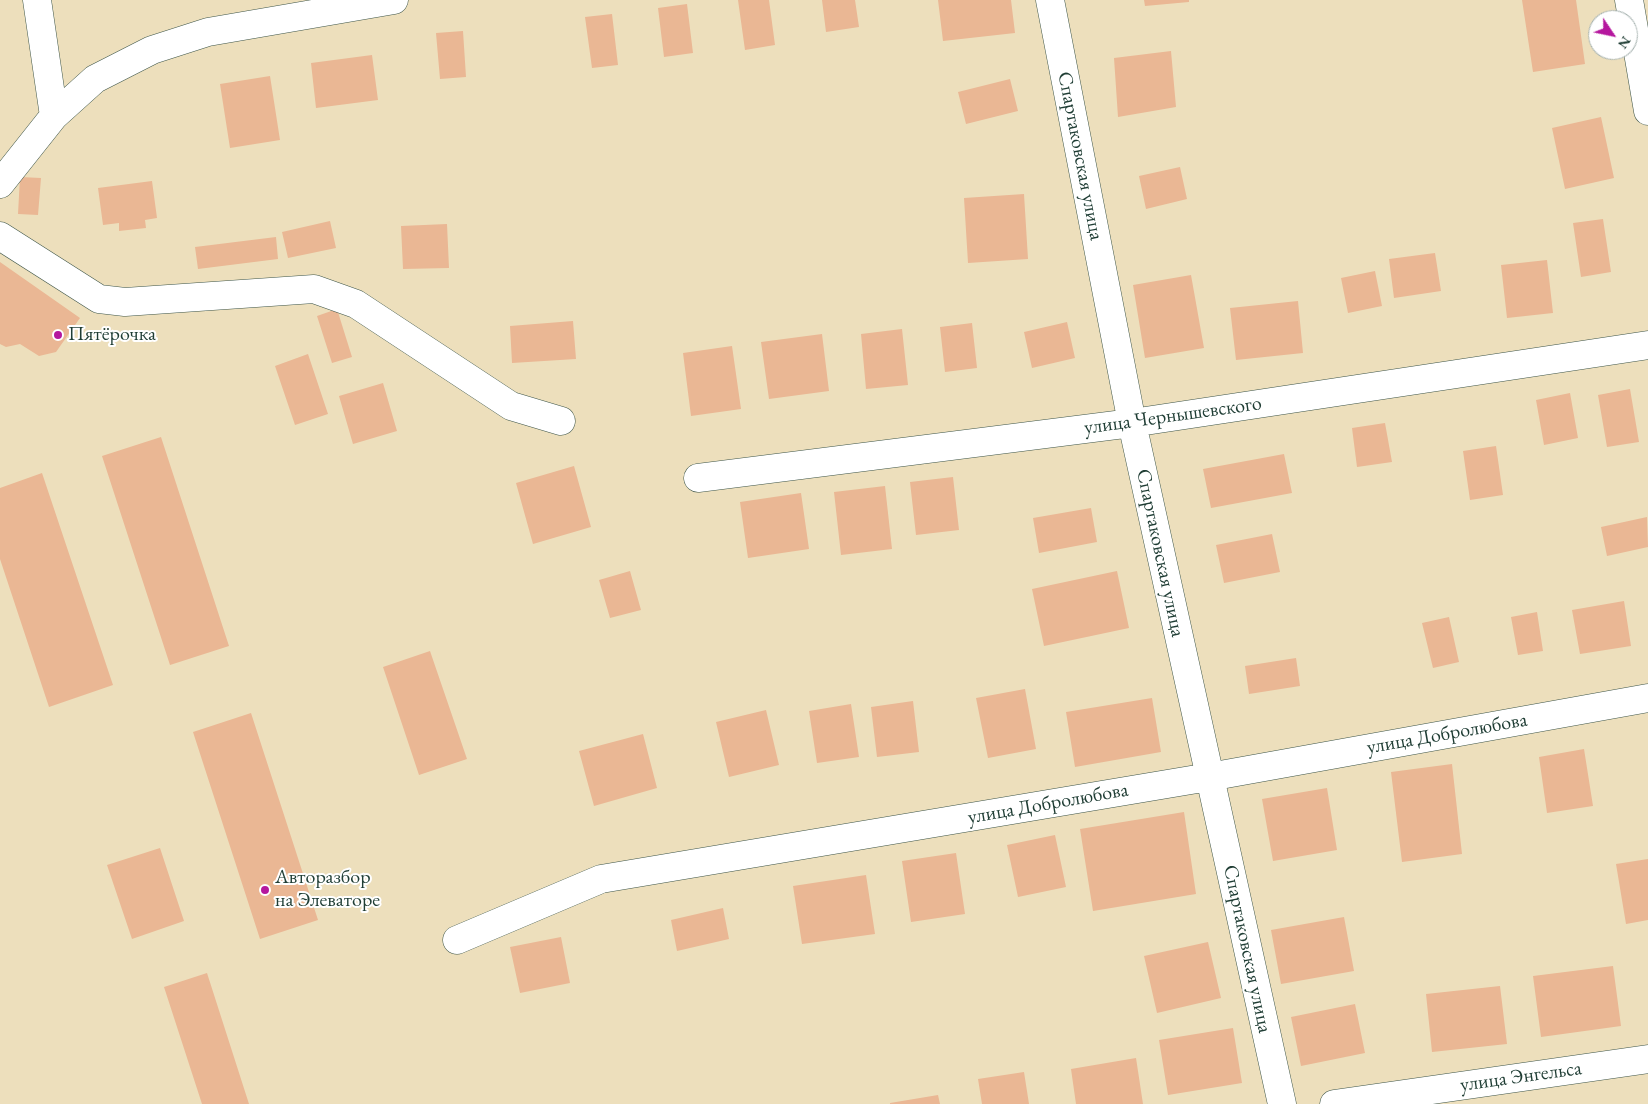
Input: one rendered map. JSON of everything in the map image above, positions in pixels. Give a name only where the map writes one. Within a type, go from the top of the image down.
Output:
[{"type":"street","points":[[37,0],[54,116]]},
{"type":"street","points":[[0,184],[54,116],[94,79],[152,50],[208,32],[394,0]]},
{"type":"street","name":"Спартаковская улица","points":[[1050,0],[1132,423],[1282,1104]]},
{"type":"street","points":[[1629,0],[1648,111]]},
{"type":"street","points":[[0,236],[99,299],[125,302],[314,289],[356,304],[511,406],[561,421]]},
{"type":"street","name":"улица Чернышевского","points":[[698,478],[1132,423],[1648,344]]},
{"type":"street","name":"улица Добролюбова","points":[[457,940],[601,879],[1210,777],[1648,698]]},
{"type":"street","name":"улица Энгельса","points":[[1334,1104],[1648,1058]]},
{"type":"building","points":[[738,0],[769,0],[775,45],[745,50]]},
{"type":"building","points":[[822,0],[855,0],[859,27],[826,32]]},
{"type":"building","points":[[938,0],[1011,0],[1015,33],[943,41]]},
{"type":"building","points":[[1144,0],[1189,0],[1189,2],[1145,6]]},
{"type":"building","points":[[1522,0],[1576,0],[1585,64],[1533,72]]},
{"type":"building","points":[[687,4],[693,53],[664,57],[658,8]]},
{"type":"building","points":[[612,14],[618,65],[592,68],[585,17]]},
{"type":"building","points":[[463,31],[466,77],[440,79],[436,33]]},
{"type":"building","points":[[1171,51],[1176,107],[1118,117],[1114,58]]},
{"type":"building","points":[[372,55],[378,100],[316,108],[311,63]]},
{"type":"building","points":[[270,76],[280,140],[230,148],[220,84]]},
{"type":"building","points":[[1010,79],[1018,111],[966,124],[958,92]]},
{"type":"building","points":[[1601,117],[1614,178],[1565,189],[1552,128]]},
{"type":"building","points":[[1180,167],[1187,199],[1146,209],[1139,176]]},
{"type":"building","points":[[20,177],[41,178],[38,215],[18,214]]},
{"type":"building","points":[[152,181],[157,218],[145,220],[146,228],[119,231],[119,223],[103,225],[98,188]]},
{"type":"building","points":[[1024,194],[1028,259],[968,263],[964,198]]},
{"type":"building","points":[[1603,219],[1611,272],[1581,277],[1573,223]]},
{"type":"building","points":[[330,221],[336,248],[288,258],[282,232]]},
{"type":"building","points":[[447,224],[449,268],[403,269],[401,226]]},
{"type":"building","points":[[276,237],[278,259],[198,269],[195,247]]},
{"type":"building","points":[[1435,253],[1441,291],[1394,298],[1389,259]]},
{"type":"building","points":[[1547,260],[1553,313],[1507,318],[1501,265]]},
{"type":"building","points":[[0,262],[80,318],[56,352],[39,356],[20,344],[6,347],[0,344]]},
{"type":"building","points":[[1375,271],[1382,306],[1348,313],[1341,278]]},
{"type":"building","points":[[1191,275],[1204,348],[1145,358],[1133,285]]},
{"type":"building","points":[[1298,301],[1303,353],[1236,360],[1230,308]]},
{"type":"building","points":[[337,309],[352,357],[332,363],[317,316]]},
{"type":"building","points":[[573,321],[576,359],[512,363],[510,326]]},
{"type":"building","points":[[1067,322],[1075,358],[1032,368],[1024,332]]},
{"type":"building","points":[[972,323],[977,368],[945,372],[940,327]]},
{"type":"building","points":[[902,329],[908,385],[866,389],[861,334]]},
{"type":"building","points":[[822,334],[829,391],[769,399],[761,342]]},
{"type":"building","points":[[732,346],[741,409],[691,416],[683,353]]},
{"type":"building","points":[[308,354],[328,414],[295,425],[275,366]]},
{"type":"building","points":[[383,383],[397,431],[353,444],[339,396]]},
{"type":"building","points":[[1630,389],[1639,442],[1607,447],[1598,395]]},
{"type":"building","points":[[1570,393],[1578,438],[1544,445],[1536,400]]},
{"type":"building","points":[[1385,423],[1392,462],[1357,467],[1352,428]]},
{"type":"building","points":[[161,437],[229,646],[170,665],[102,456]]},
{"type":"building","points":[[1496,446],[1503,495],[1470,500],[1463,451]]},
{"type":"building","points":[[1284,454],[1292,493],[1211,508],[1203,469]]},
{"type":"building","points":[[574,466],[591,527],[533,544],[516,483]]},
{"type":"building","points":[[42,473],[113,685],[49,707],[0,559],[0,488]]},
{"type":"building","points":[[953,477],[959,530],[916,535],[910,482]]},
{"type":"building","points":[[885,486],[892,549],[841,555],[834,492]]},
{"type":"building","points":[[801,493],[809,549],[748,558],[740,502]]},
{"type":"building","points":[[1091,508],[1097,542],[1039,553],[1033,518]]},
{"type":"building","points":[[1647,517],[1648,547],[1607,556],[1601,527]]},
{"type":"building","points":[[1272,534],[1280,572],[1224,583],[1216,545]]},
{"type":"building","points":[[630,571],[641,610],[610,618],[599,580]]},
{"type":"building","points":[[1117,571],[1129,628],[1044,646],[1032,589]]},
{"type":"building","points":[[1624,601],[1631,646],[1580,654],[1572,610]]},
{"type":"building","points":[[1537,612],[1543,651],[1518,655],[1511,617]]},
{"type":"building","points":[[1449,617],[1459,662],[1433,668],[1422,623]]},
{"type":"building","points":[[430,651],[467,759],[419,775],[383,667]]},
{"type":"building","points":[[1296,658],[1300,686],[1249,694],[1245,666]]},
{"type":"building","points":[[1025,689],[1036,749],[988,758],[976,698]]},
{"type":"building","points":[[1152,698],[1161,752],[1075,767],[1066,712]]},
{"type":"building","points":[[913,701],[919,752],[877,757],[871,707]]},
{"type":"building","points":[[851,704],[859,757],[817,763],[809,711]]},
{"type":"building","points":[[766,710],[779,765],[729,777],[716,722]]},
{"type":"building","points":[[251,713],[318,920],[260,939],[193,732]]},
{"type":"building","points":[[643,734],[657,788],[594,806],[579,751]]},
{"type":"building","points":[[1584,749],[1593,806],[1547,813],[1539,757]]},
{"type":"building","points":[[1452,764],[1462,854],[1402,862],[1391,772]]},
{"type":"building","points":[[1327,788],[1337,850],[1273,861],[1262,799]]},
{"type":"building","points":[[1184,812],[1196,894],[1093,911],[1080,829]]},
{"type":"building","points":[[1055,835],[1066,887],[1018,897],[1007,845]]},
{"type":"building","points":[[160,848],[184,921],[132,939],[107,865]]},
{"type":"building","points":[[956,853],[965,914],[911,922],[902,861]]},
{"type":"building","points":[[1648,859],[1648,920],[1626,924],[1616,864]]},
{"type":"building","points":[[866,875],[875,934],[802,944],[793,886]]},
{"type":"building","points":[[723,908],[729,939],[677,951],[671,920]]},
{"type":"building","points":[[1344,917],[1354,971],[1281,984],[1271,930]]},
{"type":"building","points":[[561,937],[570,983],[520,993],[510,947]]},
{"type":"building","points":[[1208,942],[1221,998],[1157,1013],[1144,956]]},
{"type":"building","points":[[1613,966],[1621,1026],[1541,1037],[1533,976]]},
{"type":"building","points":[[207,973],[249,1104],[202,1104],[164,987]]},
{"type":"building","points":[[1500,986],[1507,1044],[1432,1052],[1426,994]]},
{"type":"building","points":[[1355,1004],[1365,1053],[1301,1066],[1291,1017]]},
{"type":"building","points":[[1233,1028],[1242,1083],[1168,1095],[1159,1040]]},
{"type":"building","points":[[1136,1058],[1143,1104],[1076,1104],[1071,1069]]},
{"type":"building","points":[[1024,1072],[1029,1104],[982,1104],[978,1079]]},
{"type":"building","points":[[938,1095],[940,1104],[890,1104],[890,1103]]},
{"type":"place","name":"Пятёрочка","points":[[58,335]]},
{"type":"place","name":"Авторазбор на Элеваторе","points":[[265,890]]}]
